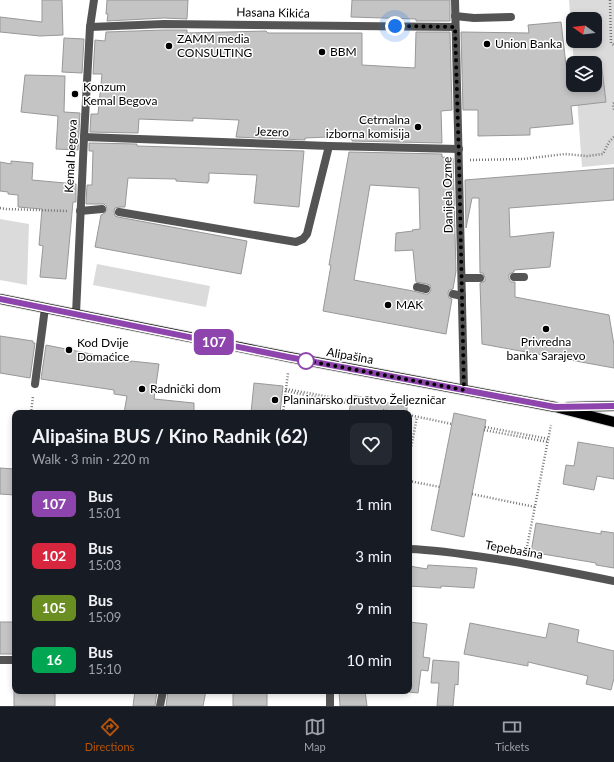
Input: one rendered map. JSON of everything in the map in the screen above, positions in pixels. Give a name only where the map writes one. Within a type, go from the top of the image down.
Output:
[{"type":"main road","name":"Alipašina","points":[[0,299],[288,357],[555,407],[614,422]]},
{"type":"main road","name":"Alipašina","points":[[555,407],[614,406]]},
{"type":"street","name":"Kemal begova","points":[[76,314],[90,27],[94,0]]},
{"type":"street","name":"Danijela Ozme","points":[[455,0],[464,390]]},
{"type":"street","points":[[455,16],[474,18],[512,17]]},
{"type":"street","name":"Hasana Kikića","points":[[90,27],[172,24],[455,27]]},
{"type":"street","name":"Jezero","points":[[84,137],[459,149]]},
{"type":"street","points":[[119,212],[296,242],[303,239],[308,234],[329,146]]},
{"type":"street","points":[[80,211],[102,209]]},
{"type":"street","points":[[514,277],[524,277]]},
{"type":"street","points":[[462,278],[480,278]]},
{"type":"street","points":[[417,287],[426,289]]},
{"type":"street","points":[[453,294],[462,296]]},
{"type":"street","points":[[35,384],[45,308]]},
{"type":"street","name":"Tepebašina","points":[[412,549],[463,554],[562,570],[614,581]]},
{"type":"street","points":[[0,660],[12,660]]},
{"type":"street","points":[[160,706],[162,694]]},
{"type":"street","points":[[330,694],[330,706]]},
{"type":"path","points":[[610,0],[611,43],[614,45]]},
{"type":"path","points":[[614,103],[614,110]]},
{"type":"path","points":[[459,160],[523,158],[565,154],[587,156],[603,154],[609,142],[614,137]]},
{"type":"path","points":[[0,208],[80,211]]},
{"type":"path","points":[[283,410],[288,373]]},
{"type":"path","points":[[31,410],[35,384]]},
{"type":"path","points":[[285,390],[351,403]]},
{"type":"path","points":[[412,416],[452,424]]},
{"type":"path","points":[[412,443],[417,417]]},
{"type":"path","points":[[526,555],[551,425]]},
{"type":"path","points":[[484,428],[548,440]]},
{"type":"path","points":[[412,482],[440,487]]},
{"type":"path","points":[[472,494],[535,507]]},
{"type":"shaded area","points":[[569,0],[614,0],[614,164],[582,167],[577,92],[602,92],[602,56],[573,56],[573,48],[602,48],[602,12],[570,12]]},
{"type":"shaded area","points":[[0,219],[29,224],[27,285],[0,280]]},
{"type":"shaded area","points":[[97,264],[210,286],[206,307],[93,285]]},
{"type":"building","points":[[42,0],[62,0],[63,35],[40,36],[0,32],[0,17],[42,22]]},
{"type":"building","points":[[107,0],[188,0],[187,19],[164,18],[107,21]]},
{"type":"building","points":[[352,0],[450,0],[450,21],[416,21],[416,19],[351,17]]},
{"type":"building","points":[[561,22],[566,65],[566,92],[602,92],[602,69],[606,102],[571,106],[573,124],[530,128],[530,135],[478,136],[478,110],[463,110],[461,32],[529,33],[528,25]]},
{"type":"building","points":[[187,30],[187,33],[266,31],[268,33],[362,33],[362,65],[415,68],[416,32],[450,32],[452,110],[441,111],[442,143],[352,141],[352,139],[327,137],[305,138],[305,140],[236,137],[239,120],[193,118],[193,121],[139,119],[138,133],[90,132],[91,114],[98,114],[102,74],[93,74],[95,40],[105,41],[106,32]]},
{"type":"building","points":[[64,38],[84,39],[82,73],[62,72]]},
{"type":"building","points":[[25,75],[65,76],[64,112],[80,113],[78,150],[56,149],[58,116],[21,112]]},
{"type":"building","points":[[89,143],[137,144],[137,146],[304,151],[299,207],[254,203],[257,175],[209,173],[208,183],[176,181],[176,179],[128,178],[125,207],[115,208],[115,216],[247,241],[241,274],[95,247],[101,215],[105,213],[107,209],[104,204],[86,204],[87,185],[92,185],[93,151],[89,151]]},
{"type":"building","points":[[349,152],[442,154],[442,157],[453,158],[456,271],[453,289],[449,290],[448,293],[449,298],[452,299],[446,334],[323,311],[331,265],[329,265]],"holes":[[[370,185],[419,188],[420,229],[396,233],[395,251],[413,250],[416,282],[430,285],[430,292],[425,294],[354,280]]]},
{"type":"building","points":[[11,161],[33,163],[32,180],[76,184],[76,202],[73,202],[66,279],[40,277],[43,246],[39,245],[42,209],[18,207],[18,195],[0,191],[0,162],[11,164]]},
{"type":"building","points":[[614,168],[614,200],[509,208],[510,237],[554,232],[550,267],[514,270],[514,272],[509,274],[509,279],[511,282],[515,282],[515,297],[609,315],[614,345],[614,368],[482,344],[480,283],[485,281],[485,278],[483,273],[480,273],[479,198],[472,198],[466,228],[465,180]]},
{"type":"building","points":[[0,336],[33,341],[33,343],[35,343],[30,378],[0,373]]},
{"type":"building","points":[[46,345],[131,362],[159,364],[154,399],[194,403],[194,410],[125,410],[127,396],[114,394],[114,390],[41,379]]},
{"type":"building","points":[[254,383],[283,386],[280,410],[251,410]]},
{"type":"building","points":[[352,395],[407,407],[407,410],[350,410]]},
{"type":"building","points":[[454,413],[486,420],[464,537],[431,530]]},
{"type":"building","points":[[578,442],[614,448],[614,479],[597,476],[594,490],[563,484],[566,465],[574,466]]},
{"type":"building","points":[[0,468],[12,469],[12,495],[0,494]]},
{"type":"building","points":[[536,523],[601,534],[601,531],[614,533],[614,568],[596,565],[596,563],[531,552]]},
{"type":"building","points":[[428,565],[477,568],[474,588],[412,586],[412,566],[427,569]]},
{"type":"building","points":[[0,622],[12,622],[12,654],[0,654]]},
{"type":"building","points":[[412,622],[427,624],[423,657],[430,658],[428,671],[421,670],[418,693],[412,692]]},
{"type":"building","points":[[470,623],[546,638],[549,623],[579,630],[577,642],[614,651],[614,678],[611,690],[586,684],[588,676],[528,662],[528,666],[464,654]]},
{"type":"building","points":[[433,660],[459,662],[458,685],[455,684],[453,706],[437,706],[439,683],[431,683]]},
{"type":"building","points":[[14,694],[55,694],[55,706],[14,706]]},
{"type":"building","points":[[135,694],[157,694],[155,706],[133,706]]},
{"type":"building","points":[[168,694],[205,694],[203,706],[166,706]]},
{"type":"building","points":[[233,694],[267,694],[267,706],[233,706]]},
{"type":"building","points":[[339,694],[365,694],[367,706],[340,706]]},
{"type":"bus line","name":"107","points":[[0,299],[288,357],[555,407],[614,406]]},
{"type":"place","name":"Union Banka","points":[[487,44]]},
{"type":"place","name":"ZAMM media CONSULTING","points":[[169,46]]},
{"type":"place","name":"BBM","points":[[322,52]]},
{"type":"place","name":"Konzum Kemal Begova","points":[[75,94]]},
{"type":"place","name":"Cetrnalna izborna komisija","points":[[418,127]]},
{"type":"place","name":"MAK","points":[[388,305]]},
{"type":"place","name":"Privredna banka Sarajevo","points":[[546,329]]},
{"type":"place","name":"Kod Dvije Domaćice","points":[[69,350]]},
{"type":"place","name":"Radnički dom","points":[[142,389]]},
{"type":"place","name":"Planinarsko društvo Željezničar","points":[[275,400]]},
{"type":"route","points":[[306,361],[303,360],[464,390],[455,27],[395,26]]}]
